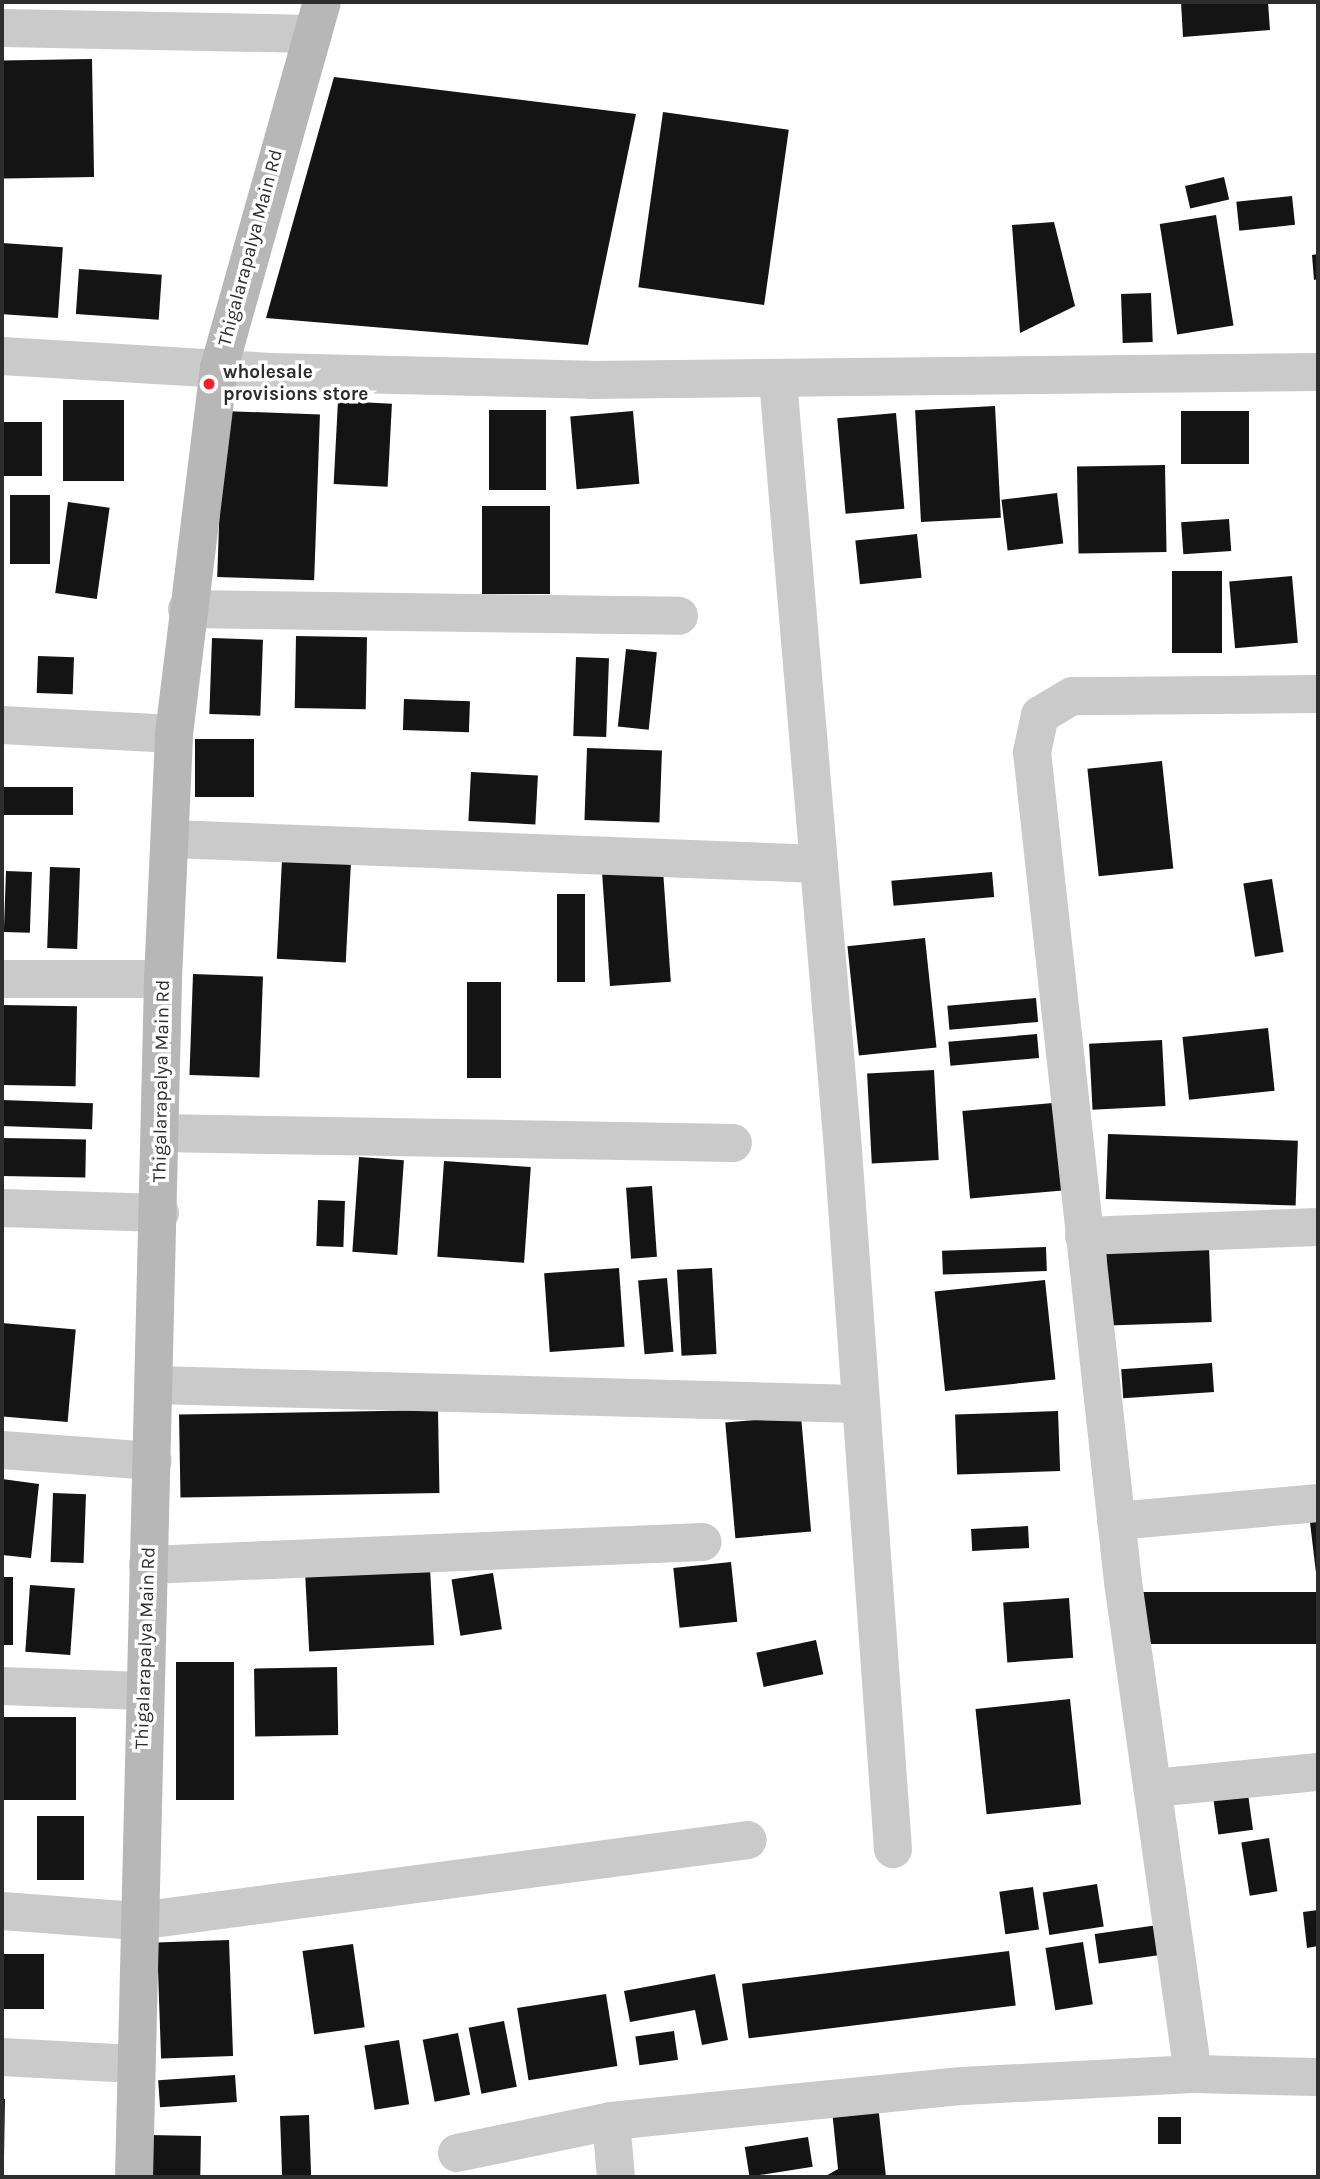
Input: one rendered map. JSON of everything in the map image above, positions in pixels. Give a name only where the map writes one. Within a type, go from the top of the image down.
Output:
[{"type":"street","points":[[2,28],[318,18]]},
{"type":"street","name":"Thigalarapalya Main Rd","points":[[134,2177],[134,2064],[160,1213],[163,979],[172,839],[174,734],[187,609],[219,368],[318,18]]},
{"type":"street","points":[[2,356],[219,368],[592,380],[1318,372]]},
{"type":"street","points":[[778,380],[818,864],[893,1849]]},
{"type":"street","points":[[187,609],[679,616]]},
{"type":"street","points":[[1193,2074],[1116,1521],[1032,752],[1040,715],[1072,696],[1318,694]]},
{"type":"street","points":[[2,725],[174,734]]},
{"type":"street","points":[[172,839],[818,864]]},
{"type":"street","points":[[2,979],[163,979]]},
{"type":"street","points":[[160,1133],[733,1143]]},
{"type":"street","points":[[2,1208],[160,1213]]},
{"type":"street","points":[[1084,1236],[1318,1227]]},
{"type":"street","points":[[155,1385],[858,1405]]},
{"type":"street","points":[[2,1450],[153,1461]]},
{"type":"street","points":[[1116,1521],[1318,1503]]},
{"type":"street","points":[[149,1565],[703,1542]]},
{"type":"street","points":[[2,1686],[144,1691]]},
{"type":"street","points":[[1154,1788],[1318,1772]]},
{"type":"street","points":[[2,1911],[138,1921],[748,1840]]},
{"type":"street","points":[[2,2057],[134,2064]]},
{"type":"street","points":[[457,2153],[611,2121],[962,2086],[1193,2074],[1318,2077]]},
{"type":"street","points":[[611,2121],[616,2177]]},
{"type":"building","points":[[1181,2],[1268,2],[1270,30],[1183,37]]},
{"type":"building","points":[[92,59],[94,177],[4,179],[2,61]]},
{"type":"building","points":[[334,77],[636,114],[588,345],[266,318]]},
{"type":"building","points":[[663,112],[789,130],[764,305],[638,287]]},
{"type":"building","points":[[1224,177],[1229,199],[1190,208],[1185,186]]},
{"type":"building","points":[[1292,196],[1295,225],[1239,231],[1236,202]]},
{"type":"building","points":[[1216,215],[1234,326],[1177,335],[1160,224]]},
{"type":"building","points":[[1054,222],[1075,306],[1020,333],[1012,225]]},
{"type":"building","points":[[2,243],[63,247],[58,318],[2,314]]},
{"type":"building","points":[[1318,254],[1318,279],[1314,280],[1312,255]]},
{"type":"building","points":[[79,269],[162,275],[159,320],[76,314]]},
{"type":"building","points":[[1151,293],[1153,342],[1123,343],[1121,294]]},
{"type":"building","points":[[63,400],[124,400],[124,481],[63,481]]},
{"type":"building","points":[[338,401],[392,404],[388,487],[334,484]]},
{"type":"building","points":[[995,406],[1001,518],[921,522],[915,410]]},
{"type":"building","points":[[489,410],[546,410],[546,490],[489,490]]},
{"type":"building","points":[[223,411],[320,414],[314,580],[217,577]]},
{"type":"building","points":[[633,411],[639,484],[577,489],[570,416]]},
{"type":"building","points":[[1181,411],[1249,411],[1249,464],[1181,464]]},
{"type":"building","points":[[896,413],[904,509],[846,514],[837,418]]},
{"type":"building","points":[[2,422],[42,422],[42,476],[2,476]]},
{"type":"building","points":[[1165,465],[1167,552],[1079,554],[1077,467]]},
{"type":"building","points":[[1057,493],[1063,544],[1008,550],[1001,500]]},
{"type":"building","points":[[10,495],[50,495],[50,564],[10,564]]},
{"type":"building","points":[[68,502],[110,508],[97,599],[55,593]]},
{"type":"building","points":[[482,506],[550,506],[550,594],[482,594]]},
{"type":"building","points":[[1229,519],[1231,551],[1183,554],[1181,522]]},
{"type":"building","points":[[917,534],[922,578],[860,584],[855,540]]},
{"type":"building","points":[[1172,571],[1222,571],[1222,653],[1172,653]]},
{"type":"building","points":[[1292,576],[1298,643],[1235,648],[1229,581]]},
{"type":"building","points":[[296,636],[367,637],[366,709],[295,708]]},
{"type":"building","points":[[212,638],[263,640],[260,716],[209,714]]},
{"type":"building","points":[[626,649],[657,652],[649,730],[618,727]]},
{"type":"building","points":[[38,656],[74,657],[73,694],[37,693]]},
{"type":"building","points":[[576,657],[609,658],[606,737],[573,736]]},
{"type":"building","points":[[404,699],[470,701],[469,732],[403,730]]},
{"type":"building","points":[[195,739],[254,739],[254,797],[195,797]]},
{"type":"building","points":[[587,748],[662,751],[659,823],[584,820]]},
{"type":"building","points":[[1162,761],[1173,868],[1099,876],[1087,769]]},
{"type":"building","points":[[471,772],[538,776],[535,824],[468,821]]},
{"type":"building","points":[[2,787],[73,787],[73,815],[2,815]]},
{"type":"building","points":[[282,860],[351,864],[346,962],[277,959]]},
{"type":"building","points":[[50,867],[80,868],[77,949],[47,948]]},
{"type":"building","points":[[663,870],[671,982],[610,986],[602,874]]},
{"type":"building","points":[[6,871],[32,872],[30,933],[4,932]]},
{"type":"building","points":[[992,872],[994,897],[894,906],[891,881]]},
{"type":"building","points":[[1272,879],[1284,952],[1255,957],[1243,884]]},
{"type":"building","points":[[557,894],[585,894],[585,982],[557,982]]},
{"type":"building","points":[[925,938],[936,1047],[859,1056],[847,946]]},
{"type":"building","points":[[193,974],[263,976],[259,1077],[189,1075]]},
{"type":"building","points":[[467,982],[501,982],[501,1078],[467,1078]]},
{"type":"building","points":[[1036,998],[1038,1022],[949,1030],[947,1006]]},
{"type":"building","points":[[2,1005],[77,1006],[76,1086],[2,1085]]},
{"type":"building","points":[[1268,1028],[1275,1091],[1189,1100],[1182,1037]]},
{"type":"building","points":[[1037,1034],[1039,1058],[950,1066],[948,1042]]},
{"type":"building","points":[[1162,1040],[1165,1106],[1093,1110],[1089,1044]]},
{"type":"building","points":[[934,1070],[939,1160],[872,1163],[867,1074]]},
{"type":"building","points":[[2,1100],[93,1103],[92,1129],[2,1126]]},
{"type":"building","points":[[1064,1102],[1072,1190],[970,1199],[962,1111]]},
{"type":"building","points":[[1108,1134],[1298,1141],[1296,1206],[1106,1199]]},
{"type":"building","points":[[2,1138],[86,1139],[85,1177],[2,1176]]},
{"type":"building","points":[[359,1157],[404,1160],[397,1255],[352,1252]]},
{"type":"building","points":[[444,1161],[531,1167],[524,1263],[437,1257]]},
{"type":"building","points":[[652,1186],[657,1257],[631,1259],[626,1188]]},
{"type":"building","points":[[318,1200],[345,1201],[343,1247],[316,1246]]},
{"type":"building","points":[[1209,1246],[1212,1322],[1109,1326],[1106,1250]]},
{"type":"building","points":[[1046,1247],[1047,1271],[943,1275],[942,1251]]},
{"type":"building","points":[[619,1268],[625,1347],[550,1352],[544,1273]]},
{"type":"building","points":[[712,1268],[717,1354],[682,1356],[677,1270]]},
{"type":"building","points":[[667,1278],[673,1352],[645,1354],[638,1281]]},
{"type":"building","points":[[1045,1280],[1055,1379],[945,1391],[935,1292]]},
{"type":"building","points":[[2,1323],[76,1329],[68,1422],[2,1416]]},
{"type":"building","points":[[1212,1363],[1214,1392],[1123,1398],[1121,1369]]},
{"type":"building","points":[[438,1410],[439,1493],[180,1498],[179,1415]]},
{"type":"building","points":[[1058,1411],[1060,1471],[957,1475],[955,1415]]},
{"type":"building","points":[[801,1416],[811,1532],[735,1538],[725,1423]]},
{"type":"building","points":[[2,1479],[39,1484],[31,1558],[2,1555]]},
{"type":"building","points":[[53,1493],[86,1494],[84,1563],[51,1562]]},
{"type":"building","points":[[1318,1513],[1318,1581],[1317,1581],[1309,1514]]},
{"type":"building","points":[[1028,1526],[1029,1548],[972,1551],[971,1529]]},
{"type":"building","points":[[731,1562],[737,1622],[680,1628],[673,1568]]},
{"type":"building","points":[[430,1568],[434,1645],[309,1651],[305,1575]]},
{"type":"building","points":[[493,1573],[502,1629],[460,1636],[452,1580]]},
{"type":"building","points":[[2,1577],[13,1577],[13,1645],[2,1645]]},
{"type":"building","points":[[30,1585],[75,1588],[70,1655],[25,1652]]},
{"type":"building","points":[[1138,1592],[1318,1592],[1318,1644],[1138,1644]]},
{"type":"building","points":[[1069,1598],[1073,1658],[1007,1662],[1003,1603]]},
{"type":"building","points":[[816,1640],[823,1674],[764,1687],[756,1653]]},
{"type":"building","points":[[176,1662],[234,1662],[234,1800],[176,1800]]},
{"type":"building","points":[[337,1667],[338,1735],[255,1736],[254,1668]]},
{"type":"building","points":[[1070,1699],[1081,1804],[987,1814],[976,1709]]},
{"type":"building","points":[[2,1717],[76,1717],[76,1800],[2,1800]]},
{"type":"building","points":[[1248,1794],[1253,1830],[1218,1835],[1213,1799]]},
{"type":"building","points":[[37,1816],[84,1816],[84,1880],[37,1880]]},
{"type":"building","points":[[1269,1838],[1277,1891],[1250,1896],[1241,1842]]},
{"type":"building","points":[[1097,1884],[1104,1926],[1049,1935],[1043,1893]]},
{"type":"building","points":[[1033,1887],[1039,1930],[1005,1934],[999,1892]]},
{"type":"building","points":[[1318,1910],[1318,1946],[1307,1948],[1303,1912]]},
{"type":"building","points":[[1165,1924],[1169,1954],[1099,1964],[1095,1934]]},
{"type":"building","points":[[229,1940],[233,2056],[161,2058],[157,1943]]},
{"type":"building","points":[[1083,1942],[1093,2004],[1055,2010],[1045,1948]]},
{"type":"building","points":[[353,1944],[365,2027],[314,2034],[302,1951]]},
{"type":"building","points":[[1009,1951],[1016,2006],[749,2038],[742,1984]]},
{"type":"building","points":[[2,1954],[44,1954],[44,2009],[2,2009]]},
{"type":"building","points":[[715,1974],[728,2040],[702,2045],[695,2010],[630,2022],[624,1991]]},
{"type":"building","points":[[606,1994],[617,2066],[529,2080],[517,2008]]},
{"type":"building","points":[[504,2021],[517,2087],[481,2094],[469,2028]]},
{"type":"building","points":[[674,2031],[678,2060],[639,2065],[635,2036]]},
{"type":"building","points":[[458,2033],[470,2095],[435,2102],[423,2040]]},
{"type":"building","points":[[399,2040],[409,2104],[375,2110],[364,2045]]},
{"type":"building","points":[[235,2075],[237,2102],[160,2107],[158,2080]]},
{"type":"building","points":[[2,2099],[5,2099],[4,2155],[2,2155]]},
{"type":"building","points":[[878,2105],[886,2177],[824,2177],[838,2169],[832,2110]]},
{"type":"building","points":[[309,2115],[311,2177],[282,2177],[280,2116]]},
{"type":"building","points":[[1158,2117],[1181,2117],[1181,2144],[1158,2144]]},
{"type":"building","points":[[149,2135],[201,2136],[200,2177],[148,2177]]},
{"type":"building","points":[[808,2137],[813,2167],[749,2177],[745,2147]]},
{"type":"place","name":"wholesale provisions store","points":[[209,384]]}]
